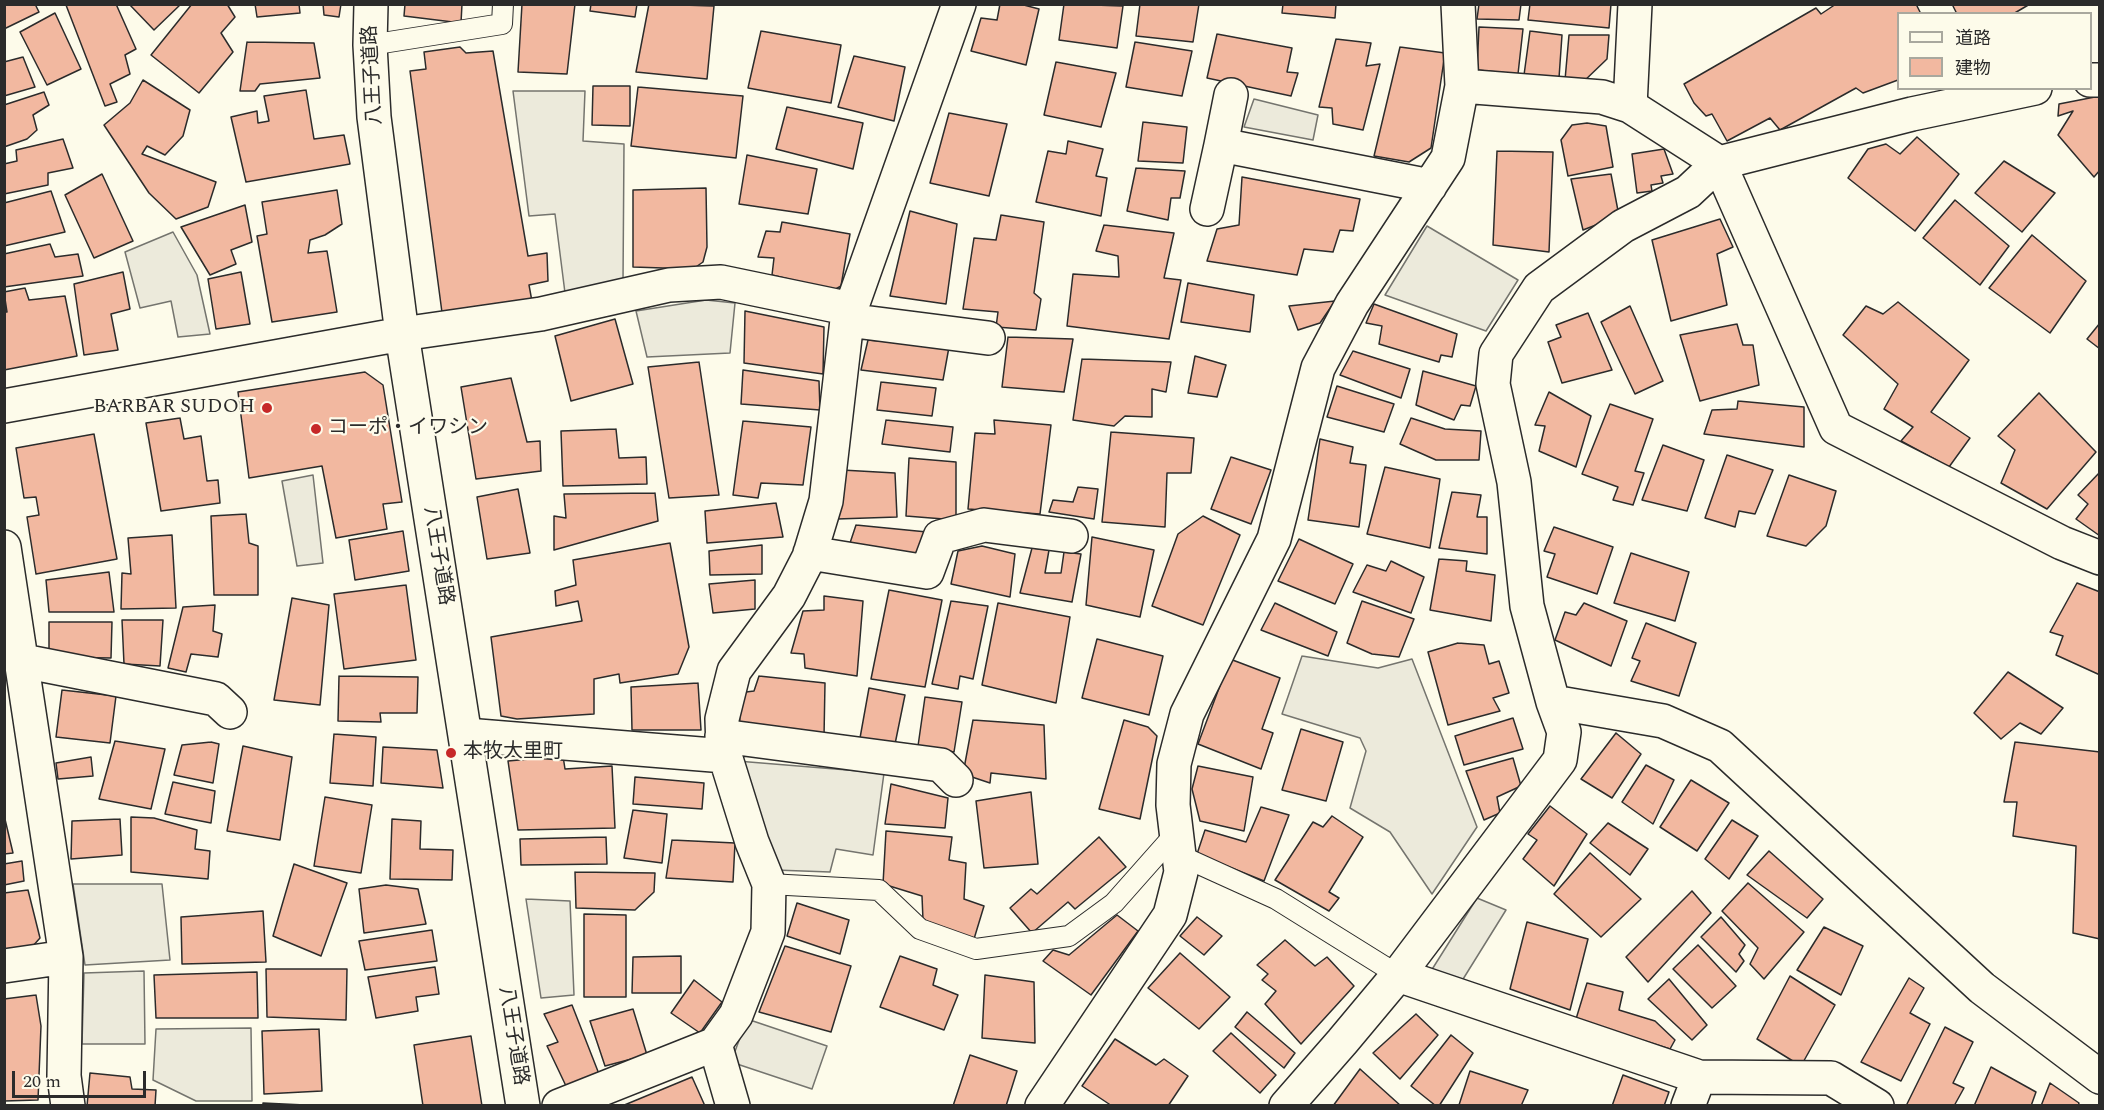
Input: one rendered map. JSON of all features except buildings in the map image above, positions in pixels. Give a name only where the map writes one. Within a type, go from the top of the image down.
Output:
[{"type":"street","name":"八王子道路","points":[[370,4],[374,117],[402,334],[523,1106]]},
{"type":"street","points":[[559,1106],[715,1044],[736,1016],[768,932],[769,884],[752,842],[724,746],[722,719],[734,671],[789,596],[810,553],[826,501],[849,314],[959,4]]},
{"type":"street","points":[[1042,1106],[1170,915],[1182,872],[1173,805],[1174,764],[1187,714],[1274,539],[1318,368],[1352,304],[1448,158],[1462,86],[1458,4]]},
{"type":"street","points":[[1630,106],[1635,4]]},
{"type":"street","points":[[1462,86],[1602,97],[1630,106],[1719,163],[1836,428],[2062,543],[2100,558]]},
{"type":"street","points":[[1286,1106],[1398,975],[1560,760],[1564,732],[1553,702],[1527,606],[1514,482],[1493,384],[1496,354],[1539,288],[1623,226],[1688,192],[1719,163],[1912,114],[2026,90]]},
{"type":"street","points":[[1207,209],[1232,95]]},
{"type":"street","points":[[1221,145],[1430,186]]},
{"type":"street","points":[[4,406],[402,334],[541,314],[669,285],[721,282],[849,314],[988,338]]},
{"type":"street","points":[[810,553],[927,572],[940,537],[984,525],[1071,536]]},
{"type":"street","points":[[4,547],[23,661],[17,708],[66,957],[64,1076],[68,1106]]},
{"type":"street","points":[[23,661],[216,699],[230,712]]},
{"type":"street","points":[[1553,702],[1662,721],[1720,746],[1982,988],[2100,1077]]},
{"type":"street","points":[[466,735],[724,746],[941,765],[956,780]]},
{"type":"street","points":[[4,966],[66,957]]},
{"type":"street","points":[[1398,975],[1694,1091],[1831,1078],[1877,1106]]},
{"type":"street","points":[[715,1044],[732,1106]]},
{"type":"lane","points":[[370,45],[502,24],[503,4]]},
{"type":"lane","points":[[769,884],[879,890],[920,929],[976,949],[1069,936],[1114,903],[1178,844],[1276,899],[1398,975]]},
{"type":"shaded area","points":[[513,91],[585,91],[583,141],[624,144],[623,282],[565,293],[555,214],[529,216]]},
{"type":"shaded area","points":[[1254,99],[1318,115],[1313,140],[1244,127]]},
{"type":"shaded area","points":[[1427,226],[1518,280],[1486,331],[1385,295]]},
{"type":"shaded area","points":[[173,232],[197,275],[210,334],[178,337],[171,301],[140,308],[125,252]]},
{"type":"shaded area","points":[[706,300],[735,303],[730,353],[647,357],[636,311]]},
{"type":"shaded area","points":[[313,475],[323,563],[297,566],[282,481]]},
{"type":"shaded area","points":[[1302,656],[1378,668],[1412,659],[1477,827],[1432,894],[1390,832],[1350,808],[1366,751],[1360,738],[1282,714]]},
{"type":"shaded area","points":[[737,761],[884,773],[873,855],[836,849],[830,872],[775,870]]},
{"type":"shaded area","points":[[73,884],[162,884],[170,960],[85,965]]},
{"type":"shaded area","points":[[1477,898],[1506,910],[1460,984],[1431,971]]},
{"type":"shaded area","points":[[526,899],[570,901],[574,995],[541,998]]},
{"type":"shaded area","points":[[144,971],[145,1044],[82,1044],[84,973]]},
{"type":"shaded area","points":[[747,1019],[827,1046],[812,1089],[731,1062]]},
{"type":"shaded area","points":[[251,1028],[252,1101],[196,1101],[153,1080],[156,1029]]},
{"type":"place","name":"BARBAR SUDOH","points":[[267,408]]},
{"type":"place","name":"コーポ・イワシン","points":[[316,429]]},
{"type":"place","name":"本牧大里町","points":[[451,753]]}]
